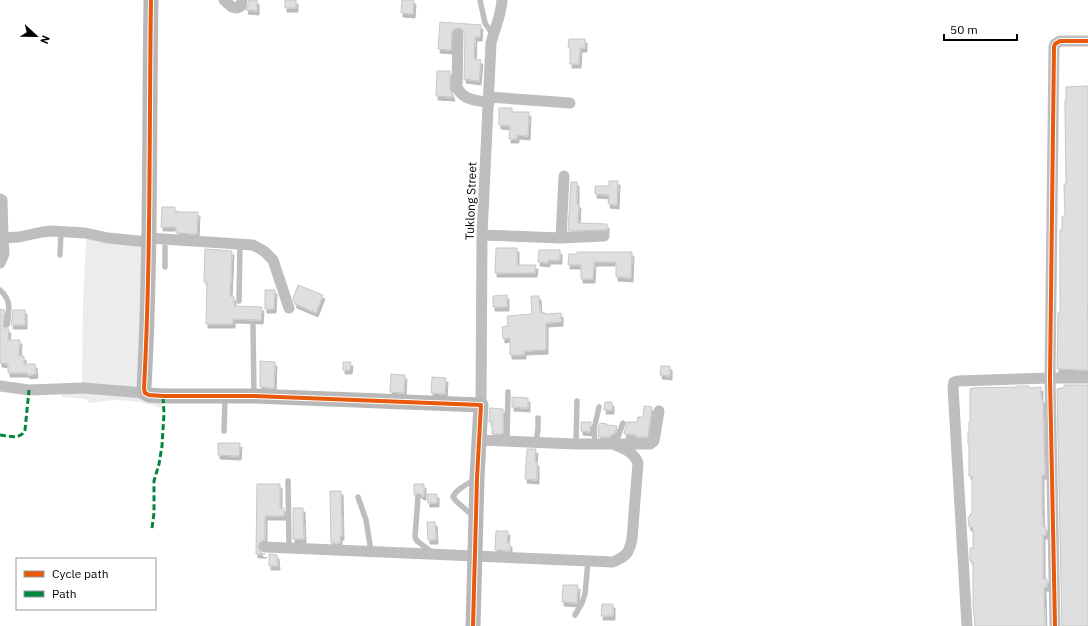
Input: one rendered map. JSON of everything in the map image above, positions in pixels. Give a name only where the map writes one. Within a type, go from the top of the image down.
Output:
[{"type":"street","points":[[145,393],[151,0]]},
{"type":"street","points":[[224,0],[232,7],[237,8],[241,6],[242,0]]},
{"type":"street","name":"Tuklong Street","points":[[480,405],[482,235],[491,43],[499,22],[502,0]]},
{"type":"street","points":[[458,35],[457,88],[466,98],[570,103]]},
{"type":"street","points":[[1055,626],[1050,378],[1054,47],[1055,44],[1060,41],[1088,41]]},
{"type":"street","points":[[561,238],[564,176]]},
{"type":"street","points":[[0,199],[2,200],[2,238],[4,254],[0,263]]},
{"type":"street","points":[[2,238],[19,237],[47,231],[61,231],[85,233],[108,238],[148,240],[165,243],[253,245],[264,251],[272,260],[289,308]]},
{"type":"street","points":[[482,235],[561,238],[604,236]]},
{"type":"street","points":[[967,626],[953,395],[954,382],[1088,378]]},
{"type":"street","points":[[0,386],[29,390],[83,388],[154,395],[254,396],[480,405],[474,555],[473,626]]},
{"type":"street","points":[[479,440],[576,444],[650,444],[654,441],[659,411]]},
{"type":"street","points":[[265,547],[433,553],[613,562],[622,558],[630,550],[638,463],[636,457],[632,453],[614,444]]},
{"type":"lane","points":[[480,0],[485,23],[493,35]]},
{"type":"lane","points":[[60,255],[61,231]]},
{"type":"lane","points":[[165,243],[165,267]]},
{"type":"lane","points":[[240,244],[240,300]]},
{"type":"lane","points":[[0,290],[6,296],[9,303],[7,325]]},
{"type":"lane","points":[[254,325],[254,396]]},
{"type":"lane","points":[[507,442],[508,392]]},
{"type":"lane","points":[[224,431],[225,396]]},
{"type":"lane","points":[[576,444],[577,400]]},
{"type":"lane","points":[[595,444],[594,429],[599,407]]},
{"type":"lane","points":[[536,442],[538,418]]},
{"type":"lane","points":[[614,444],[623,423]]},
{"type":"lane","points":[[476,519],[453,497],[457,491],[477,478]]},
{"type":"lane","points":[[288,481],[289,548]]},
{"type":"lane","points":[[358,497],[366,520],[371,551]]},
{"type":"lane","points":[[418,497],[415,537],[417,541],[433,553]]},
{"type":"lane","points":[[575,615],[585,594],[588,561]]},
{"type":"shaded area","points":[[88,235],[143,244],[137,382],[135,388],[82,385],[83,302],[86,242]]},
{"type":"shaded area","points":[[64,392],[129,395],[161,403],[162,408],[145,403],[127,401],[112,400],[90,403],[86,399],[61,397]]},
{"type":"building","points":[[249,0],[257,0],[257,11],[246,10]]},
{"type":"building","points":[[285,0],[296,0],[296,8],[285,8]]},
{"type":"building","points":[[402,0],[414,0],[413,14],[401,13]]},
{"type":"building","points":[[440,22],[481,25],[480,37],[475,37],[474,59],[481,60],[479,81],[464,79],[465,35],[462,29],[455,29],[452,32],[451,50],[438,49]]},
{"type":"building","points":[[569,39],[585,39],[585,48],[580,48],[579,64],[570,64],[570,47],[568,47]]},
{"type":"building","points":[[437,71],[450,71],[450,88],[453,97],[436,96]]},
{"type":"building","points":[[1088,86],[1088,370],[1057,369],[1058,313],[1060,313],[1060,230],[1062,230],[1062,217],[1065,215],[1064,184],[1066,184],[1066,87]]},
{"type":"building","points":[[499,108],[512,108],[512,112],[529,112],[528,136],[517,135],[517,139],[509,139],[510,126],[499,125]]},
{"type":"building","points":[[609,181],[618,181],[617,205],[608,204],[609,195],[595,194],[595,186],[609,186]]},
{"type":"building","points":[[571,182],[577,182],[577,204],[579,204],[578,223],[607,224],[607,230],[568,231]]},
{"type":"building","points":[[162,207],[175,207],[175,212],[198,212],[197,234],[176,233],[176,227],[161,227]]},
{"type":"building","points":[[496,248],[517,248],[517,265],[536,265],[535,273],[495,273]]},
{"type":"building","points":[[205,249],[232,251],[230,296],[234,297],[234,306],[262,307],[261,320],[233,319],[233,324],[206,324],[207,282],[204,282]]},
{"type":"building","points":[[539,250],[560,250],[560,260],[548,260],[548,263],[538,262]]},
{"type":"building","points":[[577,252],[632,252],[631,278],[616,277],[616,262],[594,262],[593,279],[581,279],[581,265],[568,265],[569,254],[577,254]]},
{"type":"building","points":[[298,285],[323,295],[316,313],[295,304],[293,298]]},
{"type":"building","points":[[265,290],[275,290],[274,309],[265,309]]},
{"type":"building","points":[[507,295],[507,307],[493,307],[493,296]]},
{"type":"building","points":[[531,296],[539,296],[540,313],[561,313],[561,322],[546,323],[546,350],[524,351],[524,355],[510,355],[510,338],[503,339],[502,327],[508,326],[507,316],[532,314]]},
{"type":"building","points":[[0,309],[5,310],[3,326],[5,329],[9,329],[8,340],[20,340],[19,356],[24,356],[24,364],[35,364],[36,374],[28,375],[27,373],[8,373],[8,364],[0,363]]},
{"type":"building","points":[[13,310],[25,310],[25,325],[11,325]]},
{"type":"building","points":[[260,361],[275,362],[274,388],[260,387]]},
{"type":"building","points":[[343,362],[351,362],[350,370],[343,370]]},
{"type":"building","points":[[661,366],[670,366],[670,376],[660,375]]},
{"type":"building","points":[[391,374],[405,375],[404,393],[390,392]]},
{"type":"building","points":[[432,377],[446,378],[445,394],[431,393]]},
{"type":"building","points":[[1064,385],[1088,385],[1088,626],[1062,626],[1057,389],[1064,388]]},
{"type":"building","points":[[1029,386],[1029,388],[1041,387],[1041,399],[1043,399],[1045,475],[1042,475],[1042,505],[1043,527],[1046,527],[1046,535],[1043,535],[1043,579],[1047,579],[1047,587],[1044,587],[1045,626],[975,626],[973,605],[973,561],[970,561],[970,548],[973,548],[973,527],[969,527],[968,517],[972,514],[972,476],[969,476],[968,444],[970,389]]},
{"type":"building","points":[[512,397],[528,398],[528,408],[512,407]]},
{"type":"building","points":[[605,402],[612,402],[612,410],[604,410]]},
{"type":"building","points":[[644,406],[652,407],[648,437],[636,437],[636,435],[624,434],[627,422],[637,422],[638,417],[643,417]]},
{"type":"building","points":[[490,408],[503,409],[503,434],[492,434],[492,422],[489,422]]},
{"type":"building","points":[[581,422],[591,422],[590,432],[581,431]]},
{"type":"building","points":[[600,423],[617,426],[615,434],[612,434],[611,437],[599,437],[598,429]]},
{"type":"building","points":[[218,443],[240,443],[239,456],[218,455]]},
{"type":"building","points":[[527,449],[536,449],[535,462],[537,462],[537,480],[525,479]]},
{"type":"building","points":[[257,484],[280,484],[280,508],[284,508],[284,516],[265,516],[265,540],[259,543],[258,547],[261,553],[265,554],[256,554]]},
{"type":"building","points":[[414,484],[424,484],[424,496],[419,493],[414,495]]},
{"type":"building","points":[[330,491],[341,491],[342,536],[340,536],[340,543],[331,543]]},
{"type":"building","points":[[427,494],[437,494],[437,503],[428,503]]},
{"type":"building","points":[[293,508],[303,508],[304,539],[293,539]]},
{"type":"building","points":[[427,522],[435,522],[436,540],[428,540]]},
{"type":"building","points":[[496,531],[508,531],[507,543],[510,543],[510,551],[495,550]]},
{"type":"building","points":[[269,554],[277,555],[278,566],[269,566]]},
{"type":"building","points":[[563,585],[578,585],[577,603],[562,602]]},
{"type":"building","points":[[602,604],[613,604],[613,616],[601,616]]},
{"type":"marked path","points":[[0,435],[14,437],[21,435],[25,430],[29,390]]},
{"type":"marked path","points":[[152,528],[154,513],[154,481],[162,446],[164,413],[163,396]]},
{"type":"cycle path","points":[[151,0],[149,243],[145,393],[149,395],[163,396],[254,396],[481,405],[477,478],[473,626]]},
{"type":"cycle path","points":[[1055,626],[1050,378],[1054,47],[1055,44],[1060,41],[1088,41]]}]
